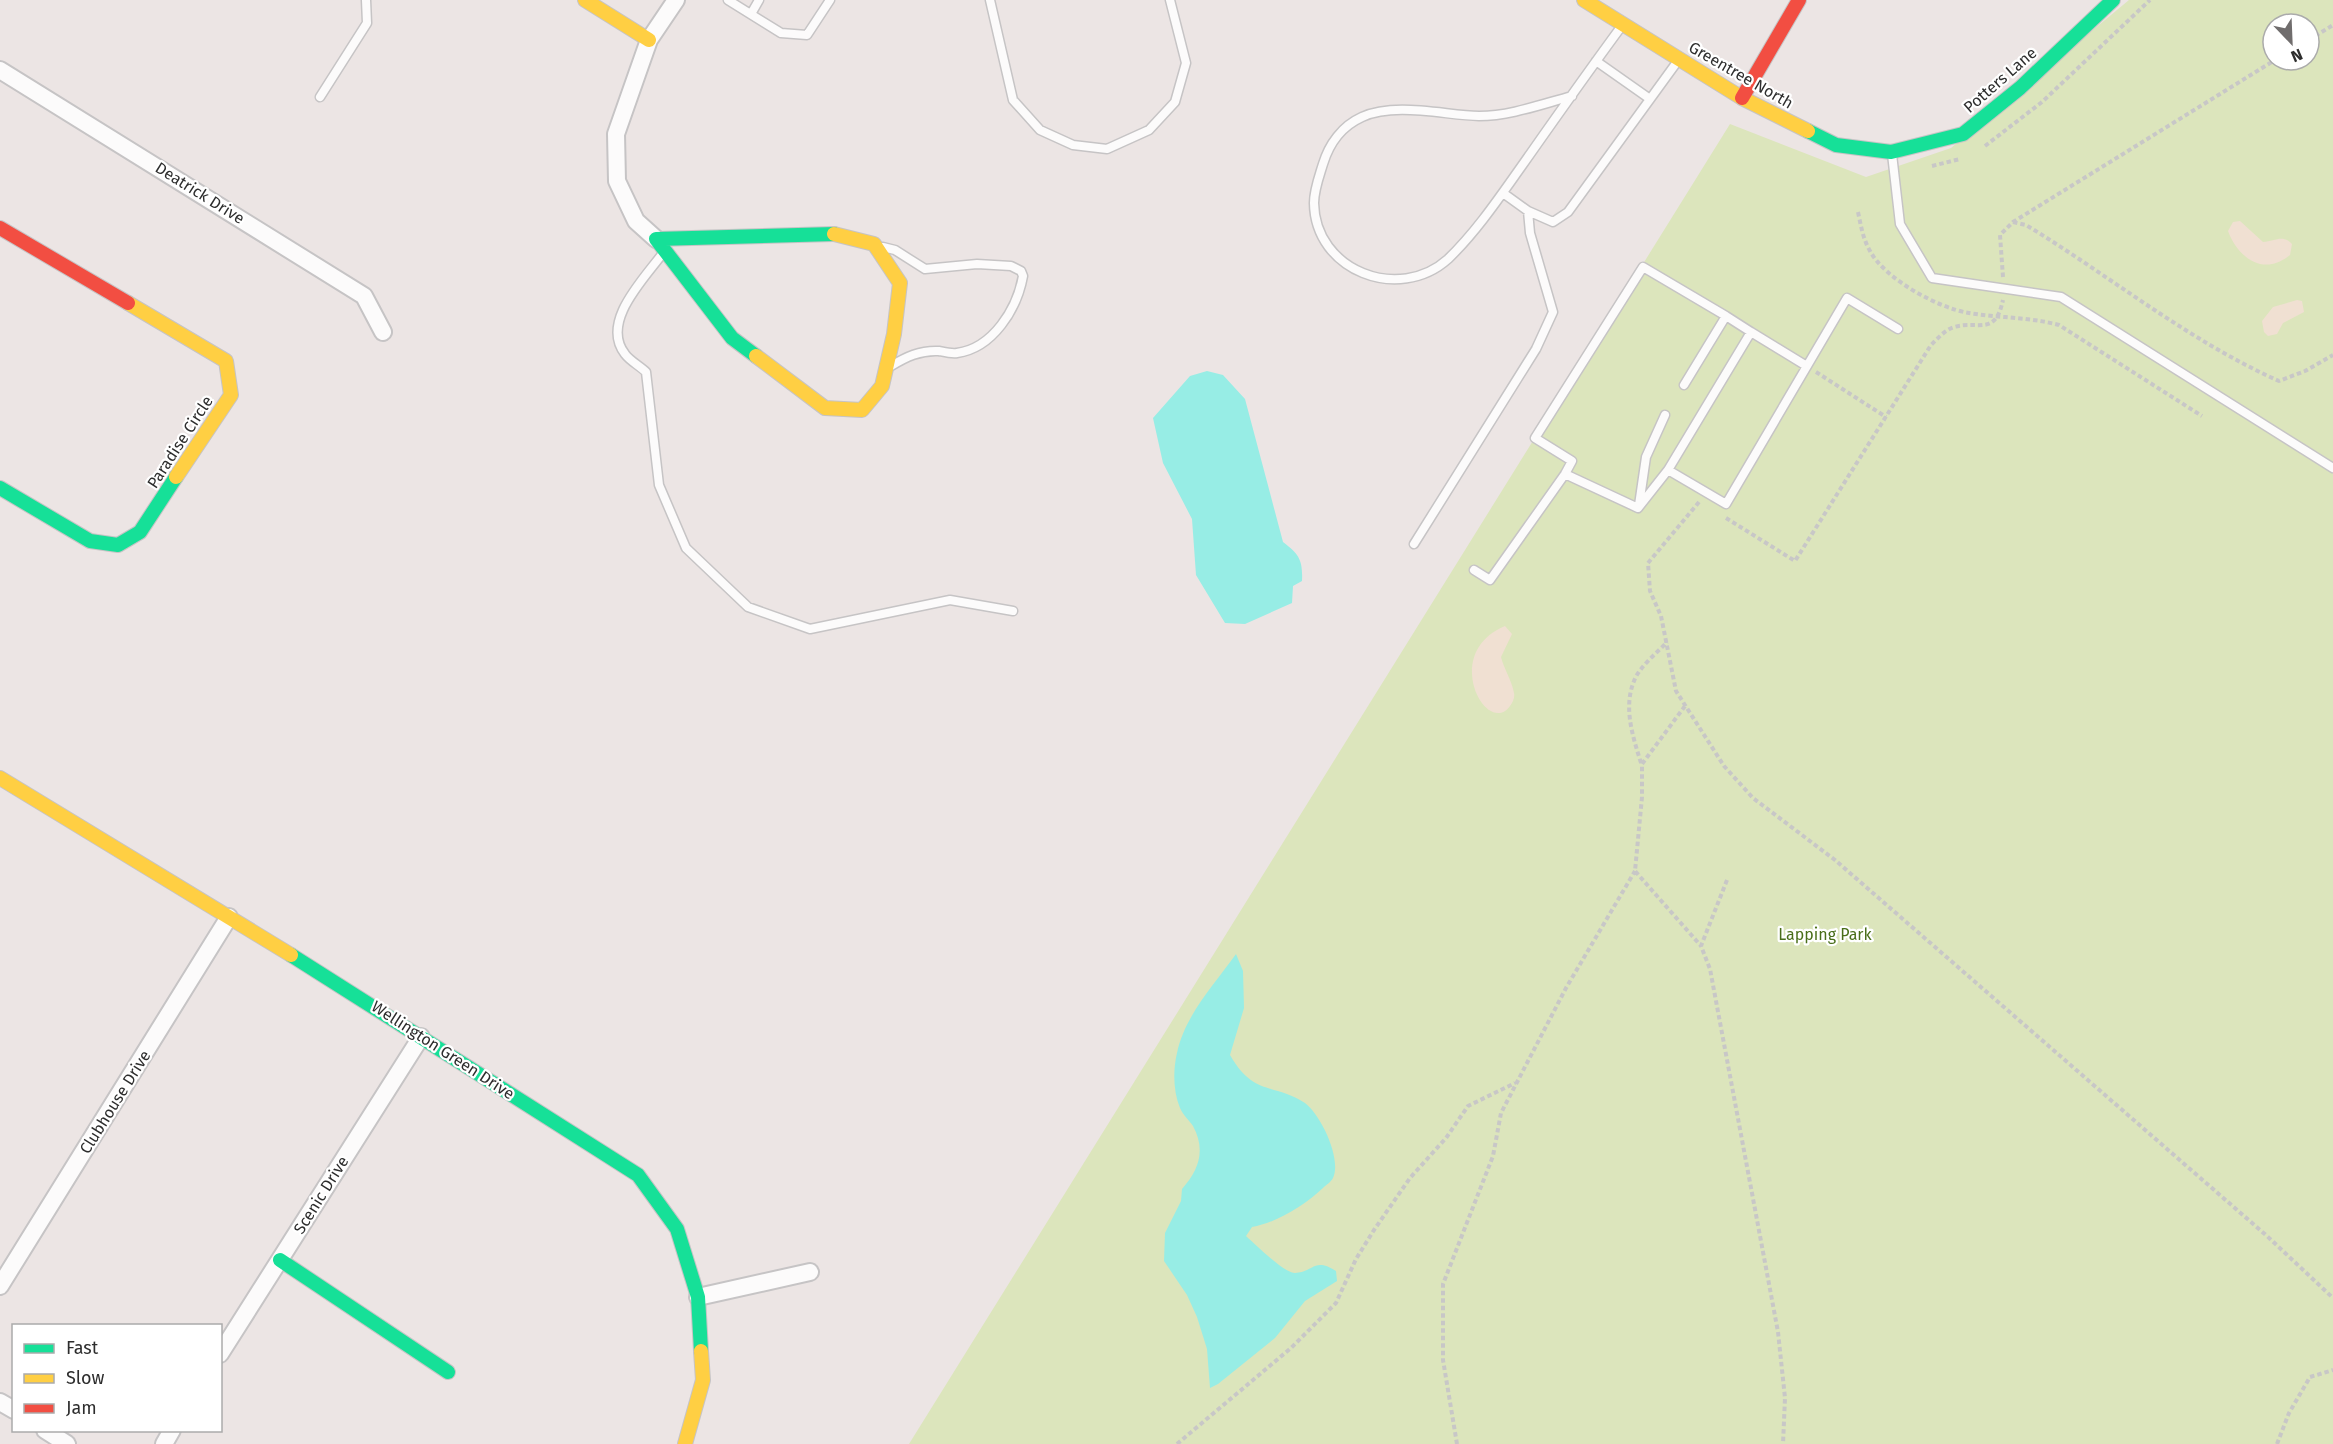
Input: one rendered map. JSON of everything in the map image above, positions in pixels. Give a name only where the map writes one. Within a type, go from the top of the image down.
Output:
[{"type":"street","points":[[660,245],[834,234],[874,244],[900,283],[882,386],[862,410],[825,408],[732,338],[660,245],[636,221],[617,181],[616,134],[649,40],[676,0]]},
{"type":"street","name":"Greentree North","points":[[1584,0],[1742,98],[1836,145],[1891,152]]},
{"type":"street","points":[[1742,98],[1799,0]]},
{"type":"street","name":"Potters Lane","points":[[1891,152],[1963,134],[2020,88],[2112,0]]},
{"type":"street","points":[[592,2],[649,40]]},
{"type":"street","name":"Deatrick Drive","points":[[0,70],[364,296],[383,332]]},
{"type":"street","name":"Paradise Circle","points":[[0,228],[226,361],[231,395],[141,532],[118,545],[90,541],[0,488]]},
{"type":"street","name":"Wellington Green Drive","points":[[0,778],[422,1037],[638,1175],[677,1229],[698,1297],[703,1380],[685,1444]]},
{"type":"street","name":"Clubhouse Drive","points":[[0,1286],[229,917]]},
{"type":"street","name":"Scenic Drive","points":[[222,1351],[422,1037]]},
{"type":"street","points":[[280,1260],[448,1372]]},
{"type":"street","points":[[698,1297],[810,1272]]},
{"type":"street","points":[[47,1432],[67,1444]]},
{"type":"lane","points":[[320,97],[367,23],[366,0]]},
{"type":"lane","points":[[728,0],[781,33],[807,35],[830,0]]},
{"type":"lane","points":[[751,14],[759,0]]},
{"type":"lane","points":[[990,0],[1013,100],[1040,130],[1073,145],[1107,149],[1149,130],[1175,102],[1186,63],[1170,0]]},
{"type":"lane","points":[[1572,96],[1517,111],[1481,116],[1398,110],[1363,117],[1338,133],[1326,152],[1317,183],[1314,205],[1321,230],[1331,248],[1347,265],[1367,277],[1392,281],[1422,275],[1447,260],[1503,193],[1572,96],[1596,61],[1623,24]]},
{"type":"lane","points":[[1503,193],[1528,211],[1552,222],[1568,212],[1679,59]]},
{"type":"lane","points":[[1596,61],[1650,99]]},
{"type":"lane","points":[[1891,152],[1900,224],[1932,278],[2061,297],[2333,468]]},
{"type":"lane","points":[[1414,544],[1536,349],[1553,312],[1530,233],[1528,211]]},
{"type":"lane","points":[[874,244],[895,250],[925,269],[976,264],[1011,266],[1021,271],[1023,276],[1008,315],[997,330],[982,343],[957,353],[935,351],[910,354],[886,370]]},
{"type":"lane","points":[[660,245],[622,311],[616,332],[626,356],[646,372],[659,485],[686,548],[748,607],[810,629],[950,600],[1013,611]]},
{"type":"lane","points":[[1474,570],[1490,580],[1565,474],[1572,461],[1535,438],[1643,267],[1805,365]]},
{"type":"lane","points":[[1668,470],[1726,504],[1805,365],[1847,298],[1898,329]]},
{"type":"lane","points":[[1684,385],[1726,316]]},
{"type":"lane","points":[[1638,508],[1668,470],[1751,332]]},
{"type":"lane","points":[[1638,508],[1646,457],[1665,415]]},
{"type":"lane","points":[[1565,474],[1638,508]]},
{"type":"path","points":[[1717,513],[1795,561],[1941,335],[1953,328],[1980,327],[2000,311],[2003,288],[2000,235],[2013,222],[2261,69]]},
{"type":"path","points":[[1858,212],[1862,233],[1870,252],[1884,269],[1900,282],[1940,304],[1966,313],[2040,320],[2060,326],[2202,416]]},
{"type":"path","points":[[2013,222],[2026,225],[2248,367],[2279,381],[2305,371],[2333,355]]},
{"type":"path","points":[[1805,365],[1886,417]]},
{"type":"path","points":[[1707,507],[1699,502],[1648,563],[1650,591],[1667,642],[1676,691],[1724,766],[1754,798],[1835,860],[2267,1236],[2333,1298]]},
{"type":"path","points":[[1457,1444],[1443,1359],[1443,1284],[1493,1156],[1501,1113],[1566,988],[1635,871],[1642,797],[1642,764],[1631,730],[1629,700],[1634,679],[1667,642]]},
{"type":"path","points":[[1642,764],[1685,706]]},
{"type":"path","points":[[1635,871],[1701,946],[1710,969],[1778,1332],[1785,1398],[1783,1444]]},
{"type":"path","points":[[1701,946],[1727,880]]},
{"type":"path","points":[[1177,1444],[1225,1401],[1291,1348],[1336,1303],[1356,1259],[1374,1230],[1410,1178],[1446,1138],[1468,1106],[1516,1082]]},
{"type":"path","points":[[2277,1444],[2289,1413],[2310,1377],[2333,1370]]},
{"type":"green space","name":"Lapping Park","points":[[2129,0],[2333,0],[2333,1444],[909,1444],[1730,124],[1866,177],[1951,148]]},
{"type":"sand","points":[[2240,221],[2263,242],[2282,239],[2289,241],[2292,244],[2290,255],[2271,264],[2262,264],[2245,256],[2232,241],[2228,231],[2233,222]]},
{"type":"sand","points":[[2297,300],[2302,301],[2304,312],[2283,323],[2277,334],[2268,336],[2264,332],[2262,321],[2273,307]]},
{"type":"sand","points":[[1505,626],[1512,634],[1501,657],[1512,684],[1514,696],[1510,706],[1501,713],[1490,711],[1481,702],[1474,688],[1472,672],[1475,654],[1486,639]]},
{"type":"water","points":[[1207,371],[1223,375],[1245,399],[1283,542],[1299,558],[1302,568],[1302,581],[1293,586],[1292,603],[1245,624],[1225,623],[1196,575],[1192,519],[1163,463],[1153,418],[1190,376]]},
{"type":"water","points":[[1236,954],[1243,971],[1244,1008],[1230,1055],[1247,1077],[1256,1083],[1294,1097],[1311,1109],[1323,1127],[1335,1160],[1333,1178],[1308,1201],[1280,1217],[1252,1227],[1246,1236],[1270,1258],[1290,1272],[1301,1272],[1323,1265],[1336,1271],[1337,1281],[1305,1301],[1275,1338],[1210,1388],[1207,1349],[1197,1317],[1187,1295],[1164,1261],[1165,1233],[1181,1201],[1182,1189],[1193,1175],[1200,1151],[1193,1126],[1181,1111],[1174,1073],[1177,1053],[1186,1026],[1201,1001]]},
{"type":"traffic: fast","points":[[1808,131],[1836,145],[1891,152],[1963,134],[2020,88],[2113,0]]},
{"type":"traffic: fast","points":[[756,356],[732,338],[656,239],[834,234]]},
{"type":"traffic: fast","points":[[0,488],[90,541],[118,545],[140,532],[176,477]]},
{"type":"traffic: fast","points":[[291,955],[638,1175],[677,1229],[698,1297],[701,1351]]},
{"type":"traffic: fast","points":[[280,1260],[448,1372]]},
{"type":"traffic: slow","points":[[585,0],[649,40]]},
{"type":"traffic: slow","points":[[1584,0],[1742,98],[1808,131]]},
{"type":"traffic: slow","points":[[756,356],[825,408],[862,410],[882,386],[894,334],[900,283],[874,244],[834,234]]},
{"type":"traffic: slow","points":[[128,303],[226,361],[231,395],[176,477]]},
{"type":"traffic: slow","points":[[0,778],[291,955]]},
{"type":"traffic: slow","points":[[685,1444],[703,1380],[701,1351]]},
{"type":"traffic: jam","points":[[1742,98],[1799,0]]},
{"type":"traffic: jam","points":[[0,228],[128,303]]}]
